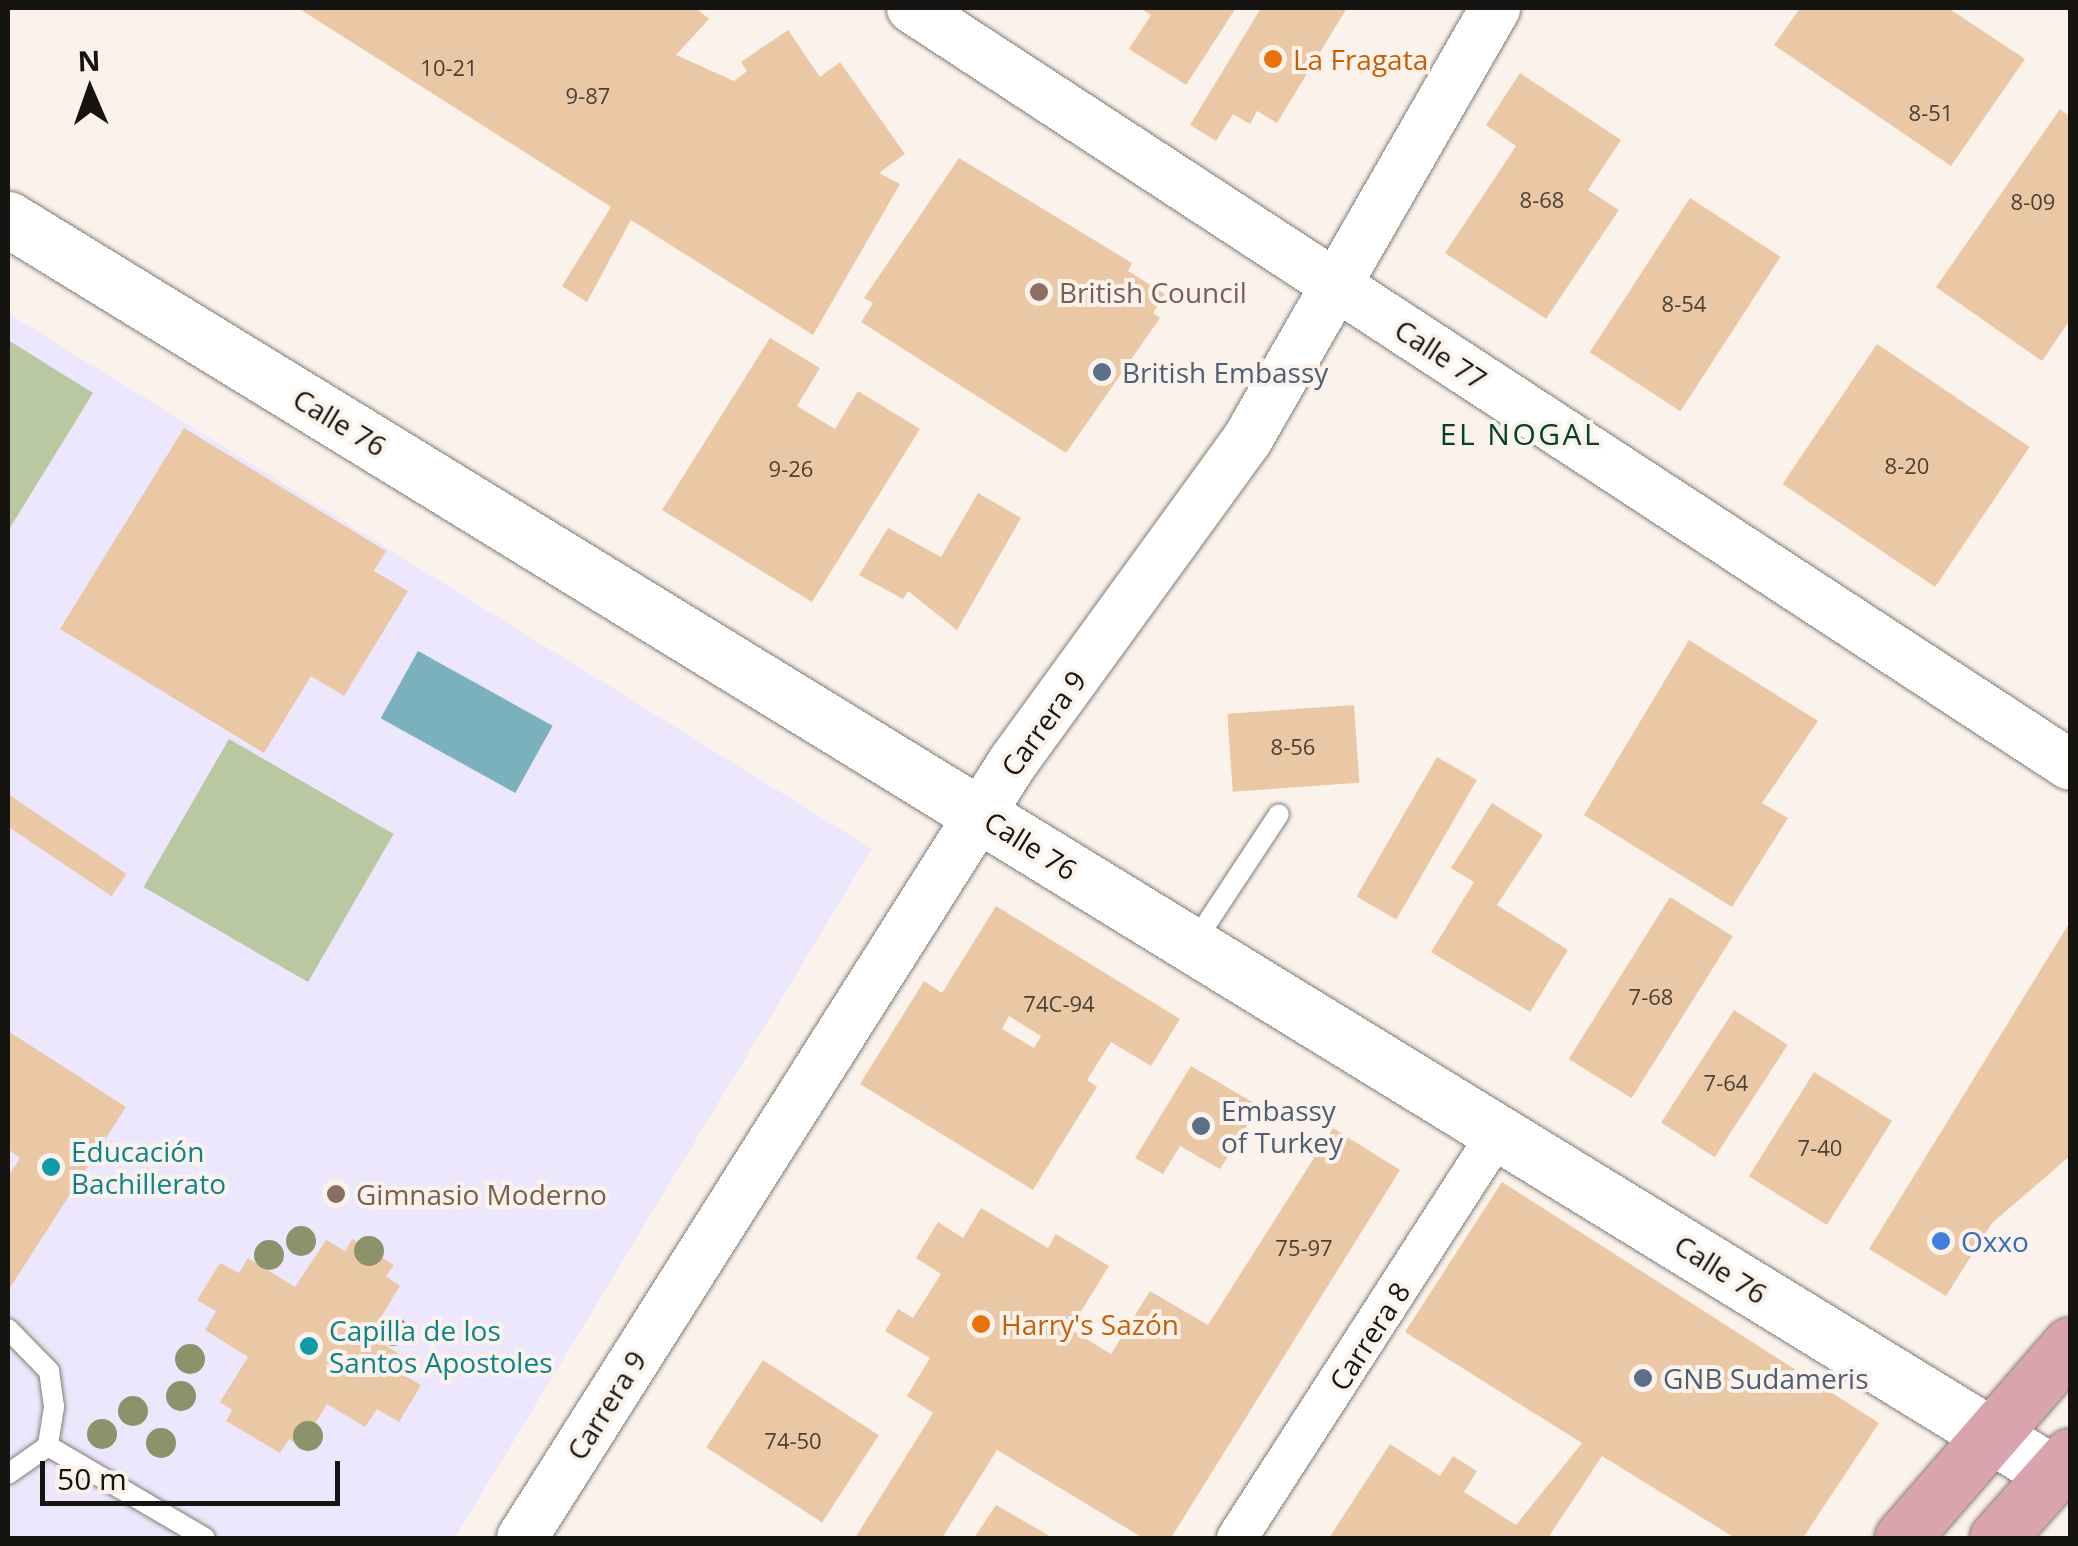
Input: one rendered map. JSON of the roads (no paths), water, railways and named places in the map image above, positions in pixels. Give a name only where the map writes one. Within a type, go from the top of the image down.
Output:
[{"type":"main road","name":"Calle 76","points":[[8,218],[1992,1436],[2062,1465]]},
{"type":"main road","points":[[1902,1538],[2070,1345]]},
{"type":"main road","points":[[1997,1538],[2062,1465]]},
{"type":"street","name":"Calle 77","points":[[912,8],[2070,765]]},
{"type":"street","name":"Carrera 9","points":[[522,1538],[980,813],[1194,520],[1336,285],[1495,8]]},
{"type":"street","name":"Carrera 8","points":[[1238,1538],[1499,1132]]},
{"type":"lane","points":[[1193,944],[1279,814]]},
{"type":"lane","points":[[8,1329],[49,1371],[48,1446]]},
{"type":"lane","points":[[8,1474],[48,1446]]},
{"type":"lane","points":[[48,1446],[204,1538]]},
{"type":"water","points":[[418,651],[553,726],[515,793],[381,718]]},
{"type":"place","name":"La Fragata","points":[[1273,59]]},
{"type":"place","name":"British Council","points":[[1039,292]]},
{"type":"place","name":"British Embassy","points":[[1102,372]]},
{"type":"place","name":"Embassy of Turkey","points":[[1201,1126]]},
{"type":"place","name":"Educación Bachillerato","points":[[51,1167]]},
{"type":"place","name":"Gimnasio Moderno","points":[[336,1194]]},
{"type":"place","name":"Oxxo","points":[[1941,1241]]},
{"type":"place","name":"Harry's Sazón","points":[[981,1324]]},
{"type":"place","name":"Capilla de los Santos Apostoles","points":[[309,1346]]},
{"type":"place","name":"GNB Sudameris","points":[[1643,1378]]},
{"type":"district","name":"EL NOGAL","points":[[1521,434]]}]
